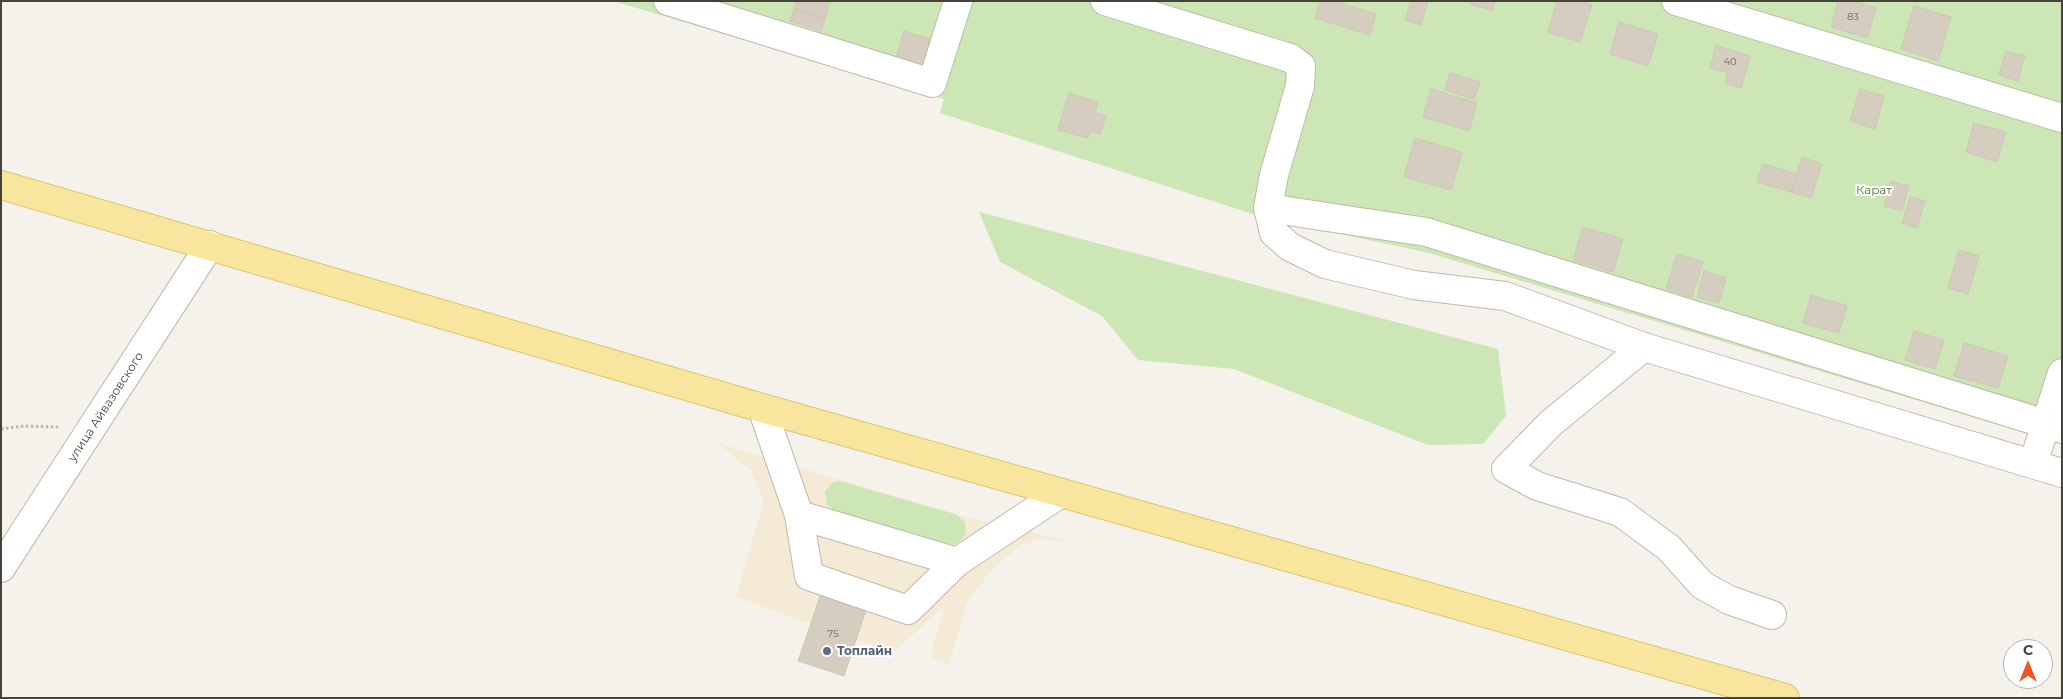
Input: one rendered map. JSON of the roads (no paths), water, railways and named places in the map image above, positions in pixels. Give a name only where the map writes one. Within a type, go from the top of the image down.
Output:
[{"type":"main road","points":[[1,185],[762,408],[1785,698]]},
{"type":"street","points":[[668,1],[932,82],[958,1]]},
{"type":"street","points":[[1105,1],[1290,58],[1301,66],[1300,86],[1274,175],[1268,208],[1274,233],[1290,247],[1325,264],[1414,285],[1504,296],[1644,347],[2062,473]]},
{"type":"street","points":[[1676,1],[2062,118]]},
{"type":"street","points":[[1268,208],[1426,232],[2054,426]]},
{"type":"street","name":"улица Айвазовского","points":[[1,568],[210,245]]},
{"type":"street","points":[[1644,347],[1551,423],[1506,468],[1537,486],[1620,512],[1669,548],[1702,585],[1729,600],[1772,615]]},
{"type":"street","points":[[2034,464],[2054,426],[2062,373]]},
{"type":"street","points":[[762,408],[800,515],[809,576],[908,610],[957,562],[1061,493]]},
{"type":"street","points":[[800,515],[957,562]]},
{"type":"place","name":"Топлайн","points":[[827,651]]},
{"type":"park label","name":"Карат","points":[[1874,190]]}]
